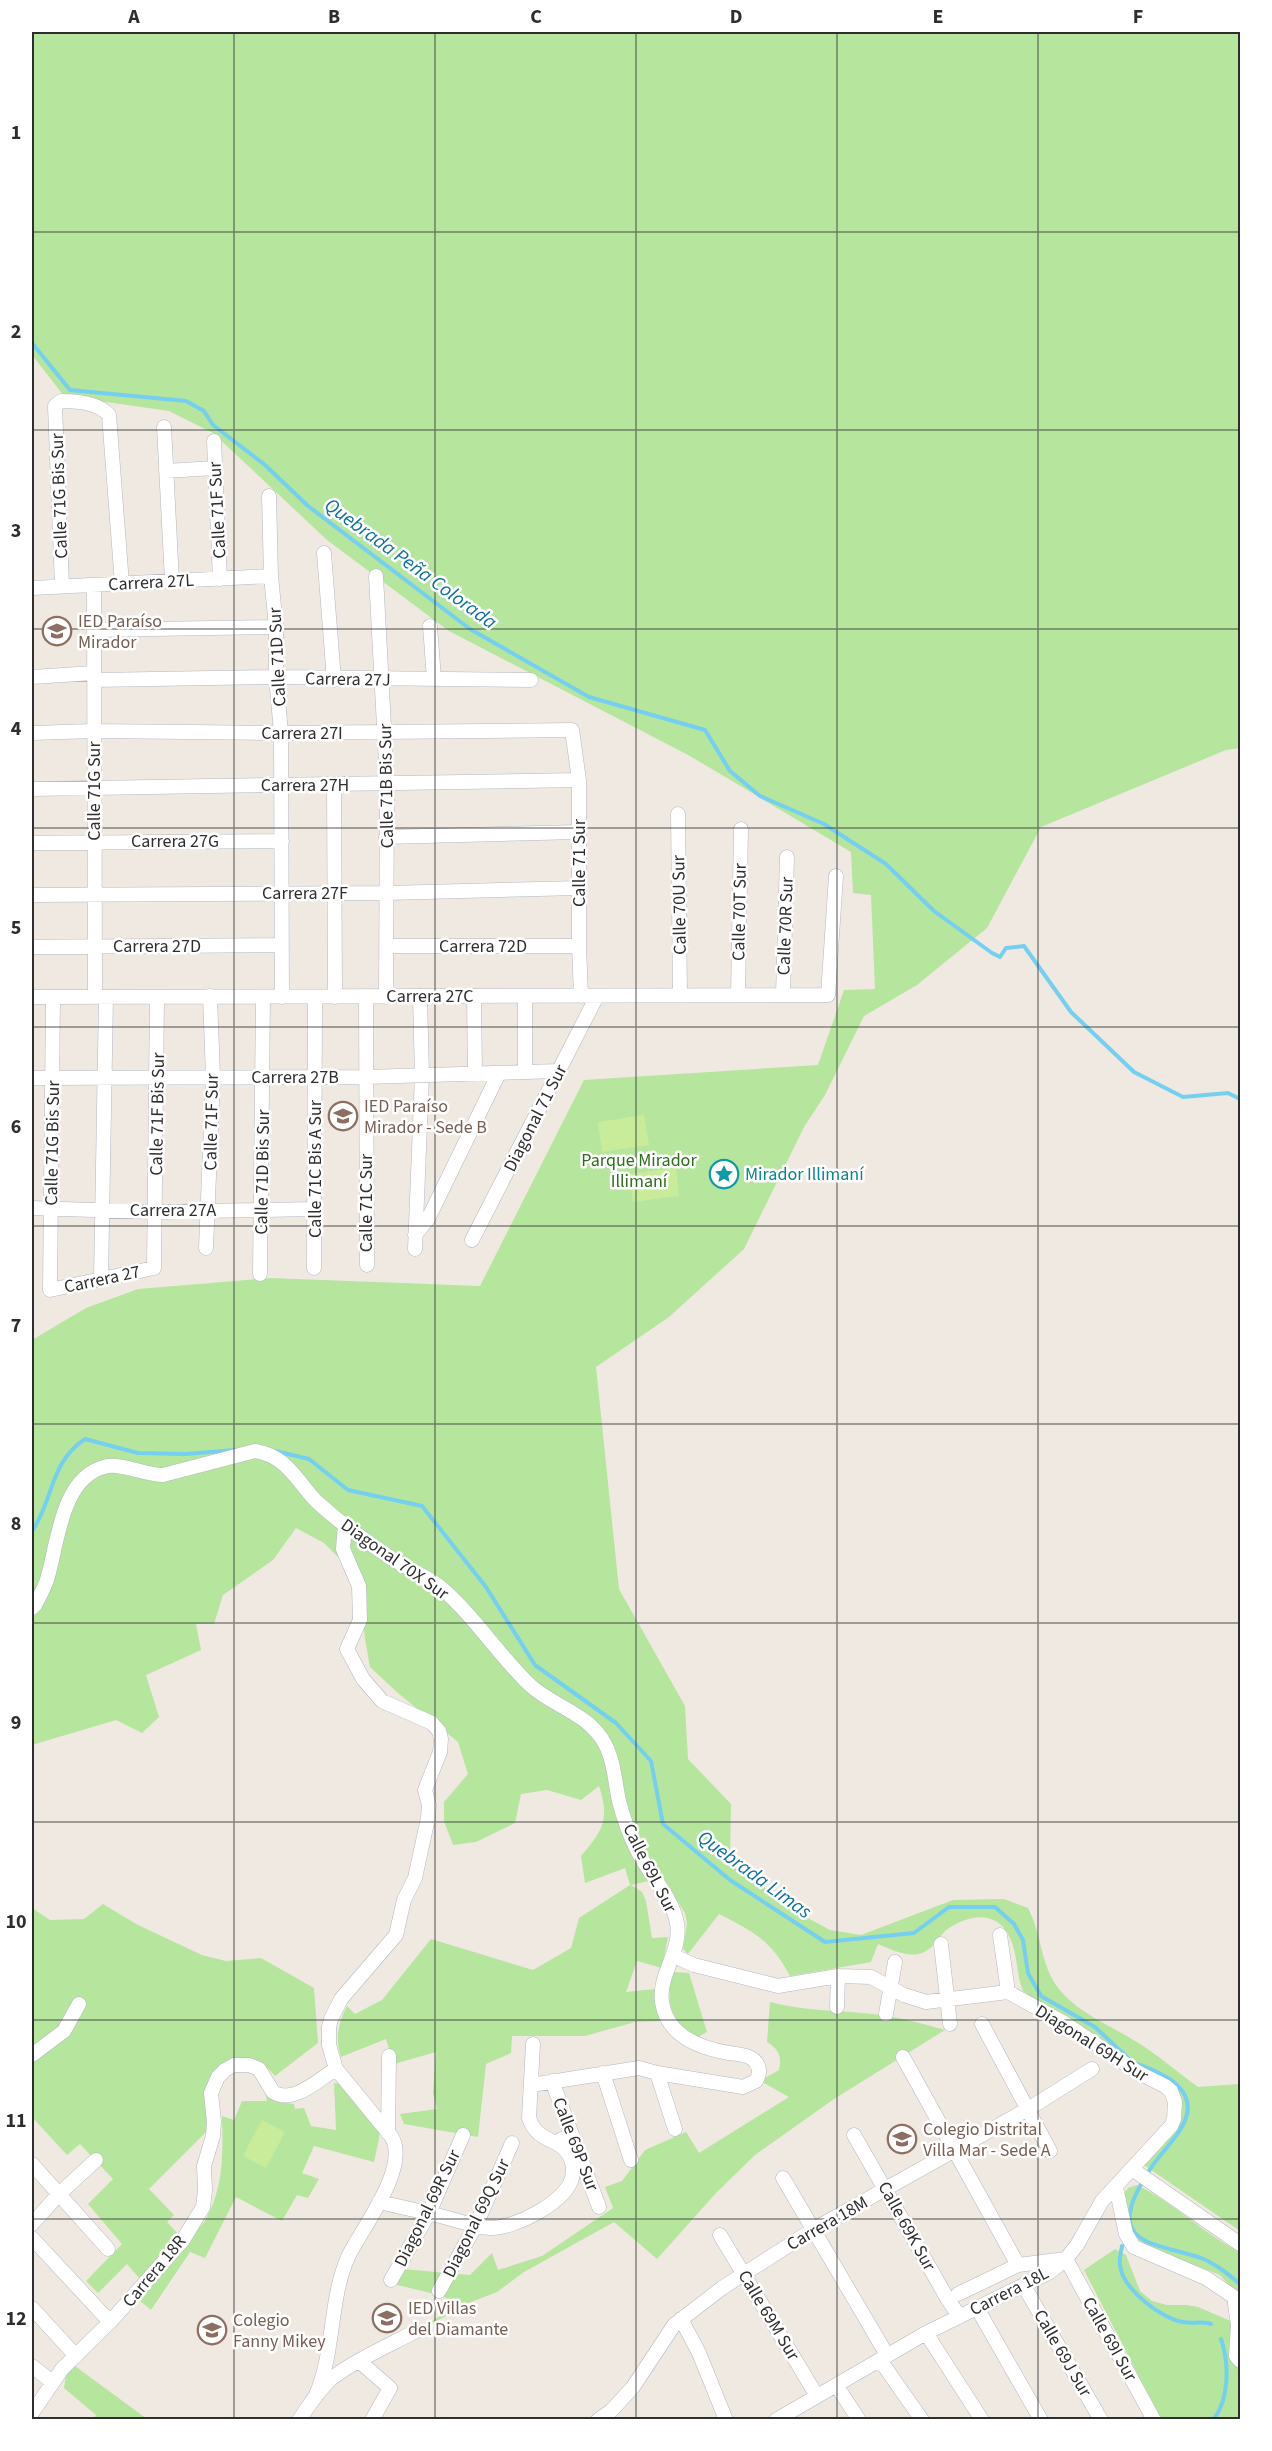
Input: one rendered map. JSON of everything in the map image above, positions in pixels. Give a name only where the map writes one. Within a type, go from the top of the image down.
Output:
[{"type":"street","name":"Calle 71G Bis Sur","points":[[63,586],[55,406],[61,401],[80,403],[104,410],[109,415],[122,584]]},
{"type":"street","points":[[164,427],[172,581]]},
{"type":"street","name":"Calle 71F Sur","points":[[214,441],[220,579]]},
{"type":"street","points":[[166,471],[215,468]]},
{"type":"street","name":"Calle 71D Sur","points":[[269,496],[271,576],[276,627],[276,677],[283,784],[282,997]]},
{"type":"street","points":[[324,553],[334,680]]},
{"type":"street","name":"Carrera 27L","points":[[32,588],[271,576]]},
{"type":"street","name":"Calle 71B Bis Sur","points":[[376,576],[386,732],[388,946],[386,997]]},
{"type":"street","name":"Calle 71G Sur","points":[[94,585],[95,946],[105,1077],[101,1280]]},
{"type":"street","points":[[430,626],[434,679]]},
{"type":"street","points":[[94,630],[276,627]]},
{"type":"street","name":"Carrera 27J","points":[[32,677],[531,680]]},
{"type":"street","name":"Carrera 27I","points":[[32,733],[572,730]]},
{"type":"street","name":"Calle 71 Sur","points":[[572,730],[579,780],[579,946],[582,996]]},
{"type":"street","name":"Carrera 27H","points":[[32,789],[579,780]]},
{"type":"street","points":[[334,785],[335,997]]},
{"type":"street","name":"Calle 70U Sur","points":[[678,814],[680,995]]},
{"type":"street","name":"Calle 70T Sur","points":[[738,995],[741,829]]},
{"type":"street","points":[[386,837],[579,832]]},
{"type":"street","name":"Carrera 27G","points":[[32,843],[282,841]]},
{"type":"street","name":"Calle 70R Sur","points":[[783,995],[787,857]]},
{"type":"street","name":"Carrera 27C","points":[[32,997],[828,995],[836,876]]},
{"type":"street","name":"Carrera 27F","points":[[32,895],[387,893],[579,888]]},
{"type":"street","name":"Carrera 27D","points":[[32,947],[282,945]]},
{"type":"street","name":"Carrera 72D","points":[[388,946],[579,946]]},
{"type":"street","name":"Calle 71F Sur","points":[[207,1248],[213,1077],[210,996]]},
{"type":"street","points":[[415,1249],[422,1075],[420,996]]},
{"type":"street","points":[[474,996],[475,1073]]},
{"type":"street","points":[[525,996],[525,1072]]},
{"type":"street","name":"Diagonal 71 Sur","points":[[472,1240],[597,996]]},
{"type":"street","name":"Calle 71G Bis Sur","points":[[50,1290],[53,997]]},
{"type":"street","name":"Calle 71F Bis Sur","points":[[154,1268],[158,997]]},
{"type":"street","name":"Calle 71D Bis Sur","points":[[260,1274],[263,997]]},
{"type":"street","name":"Calle 71C Bis A Sur","points":[[314,1268],[315,997]]},
{"type":"street","name":"Calle 71C Sur","points":[[366,997],[367,1265]]},
{"type":"street","name":"Carrera 27B","points":[[32,1078],[366,1077],[559,1071]]},
{"type":"street","points":[[415,1235],[428,1219],[499,1072]]},
{"type":"street","name":"Carrera 27A","points":[[32,1208],[156,1212],[314,1209]]},
{"type":"street","name":"Carrera 27","points":[[50,1290],[154,1268]]},
{"type":"street","name":"Diagonal 70X Sur","points":[[32,1608],[48,1578],[58,1527],[81,1479],[105,1466],[151,1475],[163,1475],[255,1451],[270,1453],[281,1460],[317,1502],[345,1525],[394,1560],[438,1586],[484,1630],[531,1685],[583,1718],[595,1729],[606,1746]]},
{"type":"street","points":[[299,2420],[315,2395],[327,2363],[348,2257],[379,2202],[393,2169],[396,2155],[395,2143],[336,2068],[329,2045],[329,2027],[334,2013],[350,1987],[396,1935],[404,1900],[415,1878],[423,1832],[428,1818],[429,1805],[425,1790],[440,1752],[441,1739],[439,1731],[432,1723],[382,1701],[363,1679],[347,1649],[360,1620],[359,1586],[343,1549],[345,1525]]},
{"type":"street","name":"Calle 69L Sur","points":[[606,1746],[627,1827],[639,1854],[664,1893],[676,1917],[678,1928],[674,1956],[666,1975],[662,1994],[667,2018],[679,2034],[702,2047],[751,2058],[760,2073],[758,2079],[751,2085],[740,2087],[657,2073]]},
{"type":"street","points":[[674,1956],[694,1965],[778,1986],[838,1976],[871,1977],[926,2002],[1008,1992],[1000,1935]]},
{"type":"street","points":[[940,1944],[950,2024]]},
{"type":"street","points":[[886,2014],[895,1962]]},
{"type":"street","points":[[837,2007],[838,1976]]},
{"type":"street","name":"Diagonal 69H Sur","points":[[1008,1992],[1066,2024],[1150,2080],[1165,2086],[1174,2097]]},
{"type":"street","points":[[32,2055],[64,2031],[79,2004]]},
{"type":"street","points":[[982,2024],[1050,2151]]},
{"type":"street","points":[[379,2202],[487,2228],[505,2227],[541,2211],[561,2196],[572,2180],[572,2162],[567,2151],[540,2136],[532,2126],[529,2111],[533,2044]]},
{"type":"street","points":[[388,2133],[389,2056]]},
{"type":"street","points":[[903,2057],[1018,2265]]},
{"type":"street","name":"Carrera 18R","points":[[32,2413],[52,2382],[110,2322],[183,2240],[202,2207],[205,2190],[204,2166],[213,2136],[211,2093],[218,2077],[225,2070],[234,2066],[249,2065],[259,2069],[273,2092],[287,2097],[296,2094],[336,2068]]},
{"type":"street","points":[[531,2085],[647,2068],[657,2073],[675,2129]]},
{"type":"street","name":"Carrera 18M","points":[[598,2420],[615,2415],[670,2329],[744,2274],[814,2229],[1028,2109],[1092,2069]]},
{"type":"street","points":[[603,2073],[631,2160]]},
{"type":"street","name":"Calle 69P Sur","points":[[552,2081],[599,2207]]},
{"type":"street","name":"Carrera 18L","points":[[776,2420],[794,2415],[817,2396],[926,2333],[1050,2272],[1066,2259],[1077,2245],[1096,2208],[1116,2187],[1137,2172],[1173,2122],[1174,2097]]},
{"type":"street","points":[[556,2143],[572,2133]]},
{"type":"street","name":"Diagonal 69R Sur","points":[[391,2280],[429,2213],[463,2135]]},
{"type":"street","name":"Calle 69K Sur","points":[[854,2135],[947,2298],[960,2316]]},
{"type":"street","name":"Diagonal 69Q Sur","points":[[440,2291],[476,2225],[512,2143]]},
{"type":"street","points":[[32,2224],[58,2194],[96,2160]]},
{"type":"street","points":[[32,2164],[108,2249]]},
{"type":"street","points":[[1137,2172],[1240,2244]]},
{"type":"street","points":[[783,2178],[814,2229],[883,2358],[922,2420]]},
{"type":"street","points":[[1116,2187],[1126,2234],[1134,2247],[1206,2277],[1234,2297],[1238,2325],[1238,2358]]},
{"type":"street","name":"Calle 69M Sur","points":[[720,2235],[817,2396]]},
{"type":"street","points":[[32,2238],[110,2322]]},
{"type":"street","points":[[958,2294],[1018,2265],[1066,2259]]},
{"type":"street","name":"Calle 69I Sur","points":[[1066,2259],[1154,2420]]},
{"type":"street","name":"Calle 69J Sur","points":[[1024,2286],[1101,2420]]},
{"type":"street","points":[[32,2308],[76,2356]]},
{"type":"street","points":[[977,2308],[1041,2420]]},
{"type":"street","points":[[681,2319],[699,2353],[726,2420]]},
{"type":"street","points":[[315,2395],[332,2379],[416,2331]]},
{"type":"street","points":[[926,2333],[982,2420]]},
{"type":"street","points":[[360,2362],[390,2388],[372,2420]]},
{"type":"street","points":[[32,2366],[52,2382]]},
{"type":"street","points":[[836,2385],[859,2420]]},
{"type":"green space","name":"Parque Mirador Illimaní","points":[[32,32],[1240,32],[1240,748],[1226,750],[1041,827],[987,928],[917,985],[864,1016],[825,1095],[804,1127],[744,1249],[669,1317],[596,1367],[619,1589],[685,1706],[688,1759],[731,1804],[730,1860],[793,1910],[830,1930],[861,1935],[953,1900],[1004,1899],[1028,1908],[1048,1970],[1059,1989],[1075,2005],[1143,2046],[1198,2087],[1240,2084],[1240,2231],[1144,2165],[1175,2130],[1181,2113],[1181,2104],[1023,1991],[1010,1938],[998,1923],[983,1917],[957,1923],[929,1949],[920,1954],[902,1953],[878,1944],[871,1962],[790,1976],[776,1954],[760,1938],[719,1914],[688,1954],[683,1949],[687,1923],[685,1913],[662,1878],[631,1885],[642,1892],[646,1901],[652,1938],[668,1937],[662,1968],[637,1961],[626,1992],[655,1989],[654,1999],[660,2021],[635,2022],[585,2036],[512,2036],[511,2053],[486,2064],[478,2137],[404,2124],[400,2114],[437,2109],[433,2093],[436,2052],[394,2064],[386,2039],[341,2057],[338,2031],[347,2006],[355,2014],[382,2000],[431,1939],[533,1970],[571,1948],[579,1918],[630,1885],[625,1868],[585,1883],[581,1856],[595,1839],[604,1816],[599,1786],[581,1800],[547,1790],[521,1794],[515,1823],[476,1842],[453,1845],[444,1821],[444,1802],[468,1774],[458,1742],[370,1667],[360,1589],[347,1566],[324,1543],[296,1528],[273,1560],[223,1595],[214,1624],[196,1624],[201,1650],[146,1675],[159,1717],[142,1733],[116,1720],[32,1745],[32,1340],[86,1308],[138,1289],[270,1278],[480,1286],[584,1080],[818,1065],[844,990],[875,989],[871,895],[853,893],[851,852],[690,756],[449,631],[327,540],[213,433],[169,411],[64,396],[32,355]]},
{"type":"green space","points":[[644,1115],[649,1145],[602,1152],[598,1122]]},
{"type":"green space","points":[[676,1168],[679,1196],[633,1202],[629,1174]]},
{"type":"green space","points":[[103,1904],[138,1925],[202,1955],[226,1961],[261,1958],[314,1988],[318,2043],[275,2076],[260,2064],[243,2058],[226,2061],[219,2067],[211,2081],[211,2127],[149,2189],[174,2215],[167,2222],[179,2235],[140,2279],[127,2264],[98,2293],[86,2281],[122,2244],[88,2204],[113,2179],[80,2144],[67,2155],[32,2117],[32,1908],[50,1920],[84,1919]]},
{"type":"green space","points":[[673,1972],[689,1973],[707,2032],[695,2039],[680,2025],[672,2010],[670,1992]]},
{"type":"green space","points":[[770,2002],[798,2008],[889,2016],[945,2030],[834,2099],[755,2155],[716,2193],[657,2259],[614,2222],[524,2272],[497,2292],[461,2306],[455,2312],[416,2331],[456,2306],[443,2296],[385,2282],[391,2268],[470,2275],[492,2253],[498,2270],[542,2256],[613,2208],[605,2187],[622,2181],[645,2150],[686,2132],[699,2153],[789,2097],[760,2081],[779,2070],[780,2065],[777,2051],[767,2042]]},
{"type":"green space","points":[[334,2083],[341,2084],[380,2125],[374,2162],[314,2146],[302,2173],[319,2179],[308,2198],[297,2195],[282,2221],[236,2197],[205,2258],[190,2252],[151,2310],[139,2300],[205,2221],[211,2208],[221,2170],[222,2116],[234,2120],[242,2101],[267,2101],[264,2088],[278,2102],[294,2104],[295,2109],[304,2108],[311,2126],[336,2130]]},
{"type":"green space","points":[[262,2120],[285,2132],[266,2168],[243,2156]]},
{"type":"green space","points":[[1137,2185],[1240,2252],[1240,2304],[1236,2294],[1220,2275],[1136,2242],[1125,2228],[1121,2198],[1128,2188]]},
{"type":"green space","points":[[1115,2249],[1126,2255],[1140,2291],[1152,2301],[1167,2305],[1198,2307],[1240,2325],[1240,2419],[1161,2419],[1084,2270]]},
{"type":"green space","points":[[75,2366],[147,2419],[94,2419],[96,2415],[64,2388],[66,2375]]},
{"type":"waterway","name":"Quebrada Peña Colorada","points":[[32,343],[70,390],[186,401],[204,411],[213,425],[265,465],[308,506],[470,629],[589,697],[705,730],[730,771],[760,796],[824,824],[886,864],[934,911],[992,953],[1000,957],[1006,948],[1024,946],[1071,1012],[1134,1072],[1183,1097],[1228,1093],[1240,1099]]},
{"type":"waterway","name":"Quebrada Limas","points":[[32,1531],[58,1470],[73,1449],[85,1439],[138,1453],[186,1454],[235,1450]]},
{"type":"waterway","name":"Quebrada Limas","points":[[275,1451],[309,1459],[348,1490],[422,1506],[486,1587],[535,1665],[616,1723],[651,1761],[663,1824],[730,1880],[825,1942],[914,1933],[949,1907],[995,1907],[1014,1924],[1023,1940],[1028,1973],[1041,1996],[1095,2027],[1128,2058]]},
{"type":"waterway","name":"Quebrada Limas","points":[[1134,2063],[1168,2078],[1178,2086],[1188,2104],[1180,2130],[1147,2174]]},
{"type":"waterway","name":"Quebrada Limas","points":[[1143,2181],[1133,2202],[1130,2218],[1133,2230],[1141,2238],[1153,2244],[1206,2260],[1222,2269],[1240,2284]]},
{"type":"waterway","points":[[1122,2246],[1120,2256],[1122,2274],[1144,2301],[1174,2320],[1211,2324]]},
{"type":"waterway","points":[[1213,2420],[1223,2402],[1225,2391],[1226,2358],[1221,2339]]},
{"type":"place","name":"IED Paraíso Mirador","points":[[57,631]]},
{"type":"place","name":"IED Paraíso Mirador - Sede B","points":[[343,1116]]},
{"type":"place","name":"Mirador Illimaní","points":[[724,1174]]},
{"type":"place","name":"Colegio Distrital Villa Mar - Sede A","points":[[902,2139]]},
{"type":"place","name":"IED Villas del Diamante","points":[[387,2318]]},
{"type":"place","name":"Colegio Fanny Mikey","points":[[212,2330]]}]
